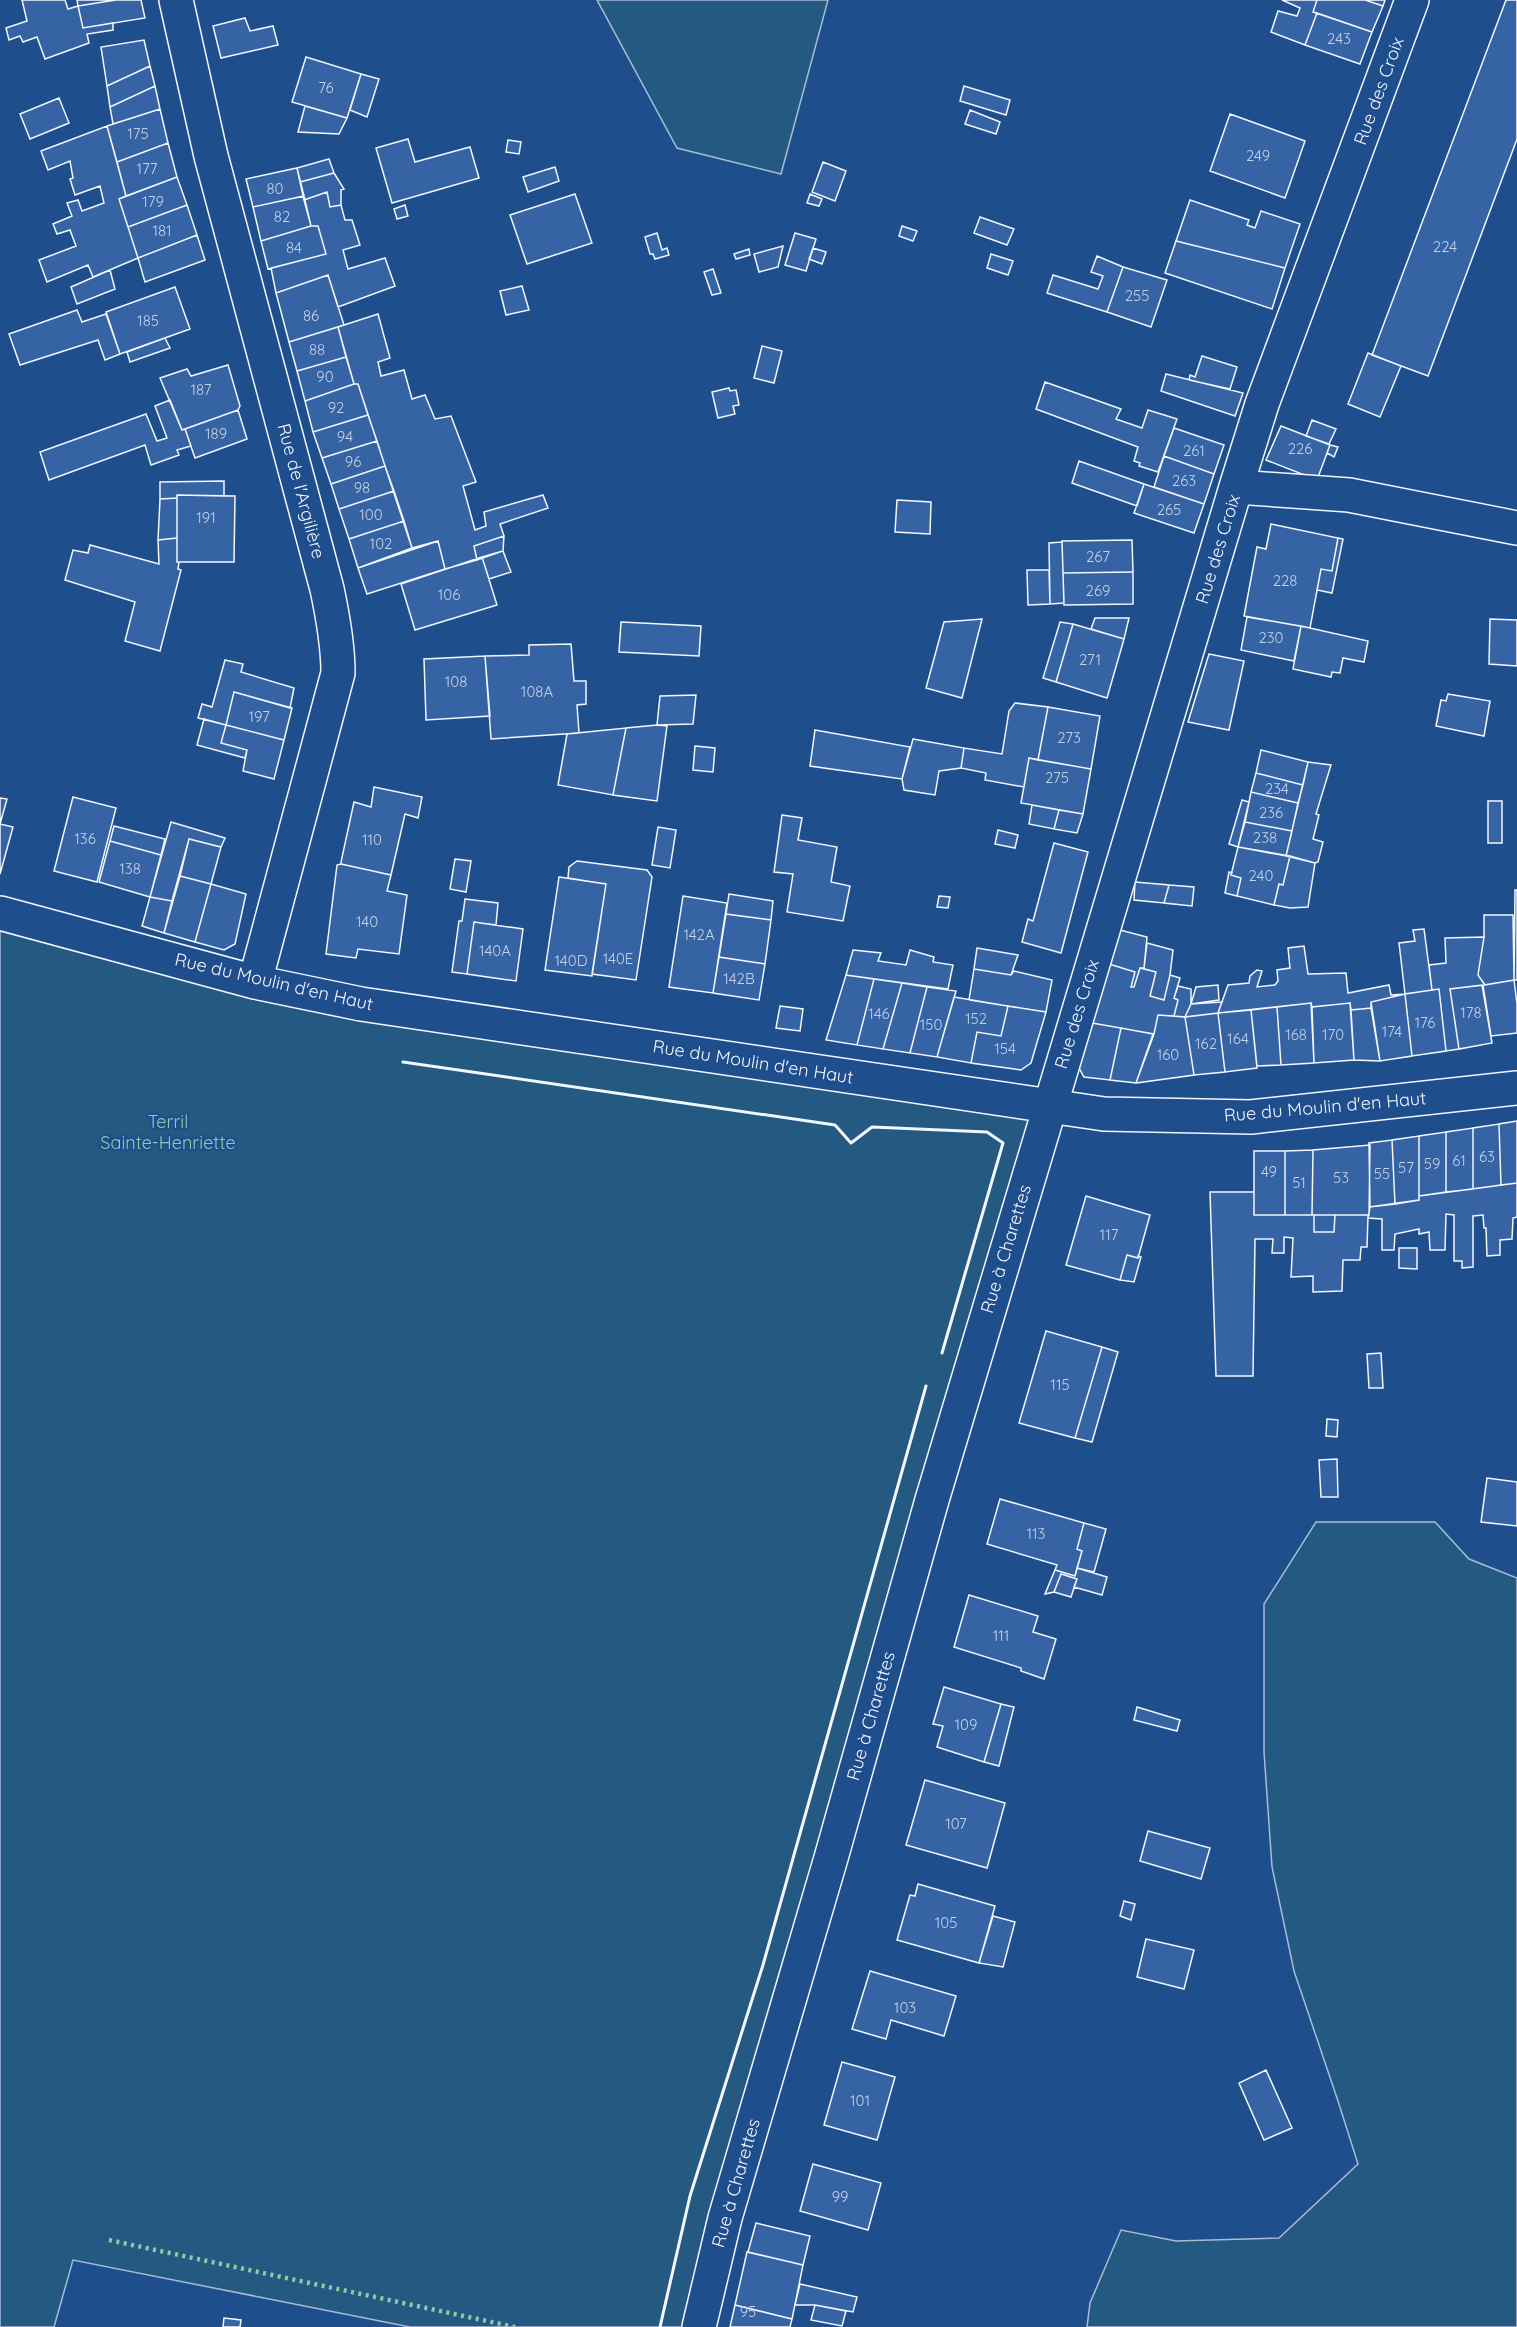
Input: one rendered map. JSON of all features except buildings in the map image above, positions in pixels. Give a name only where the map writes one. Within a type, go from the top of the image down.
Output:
[{"type":"street","name":"Rue de l'Argilière","points":[[176,0],[210,156],[336,628],[338,673],[255,982]]},
{"type":"street","name":"Rue des Croix","points":[[1049,1107],[1262,404],[1412,0]]},
{"type":"street","points":[[1236,487],[1349,495],[1517,528]]},
{"type":"street","name":"Rue du Moulin d'en Haut","points":[[0,913],[255,982],[361,1004],[1104,1114],[1251,1117],[1517,1088]]},
{"type":"street","name":"Rue à Charettes","points":[[699,2327],[725,2218],[831,1858],[935,1489],[1049,1107]]},
{"type":"green space","points":[[597,0],[828,0],[781,174],[677,148]]},
{"type":"green space","name":"Terril Sainte-Henriette","points":[[0,913],[255,982],[1049,1106],[702,2327],[410,2327],[73,2260],[54,2327],[0,2327]]},
{"type":"green space","points":[[1316,1522],[1435,1522],[1469,1559],[1517,1578],[1517,2327],[1087,2327],[1090,2303],[1121,2230],[1176,2241],[1279,2238],[1358,2164],[1294,1971],[1272,1867],[1264,1752],[1264,1604]]},
{"type":"hedge","points":[[109,2240],[515,2327]]},
{"type":"wall","points":[[403,1062],[835,1125],[851,1143],[872,1127],[987,1132],[1003,1143],[942,1353]]},
{"type":"wall","points":[[660,2327],[690,2196],[763,1965],[926,1386]]}]
